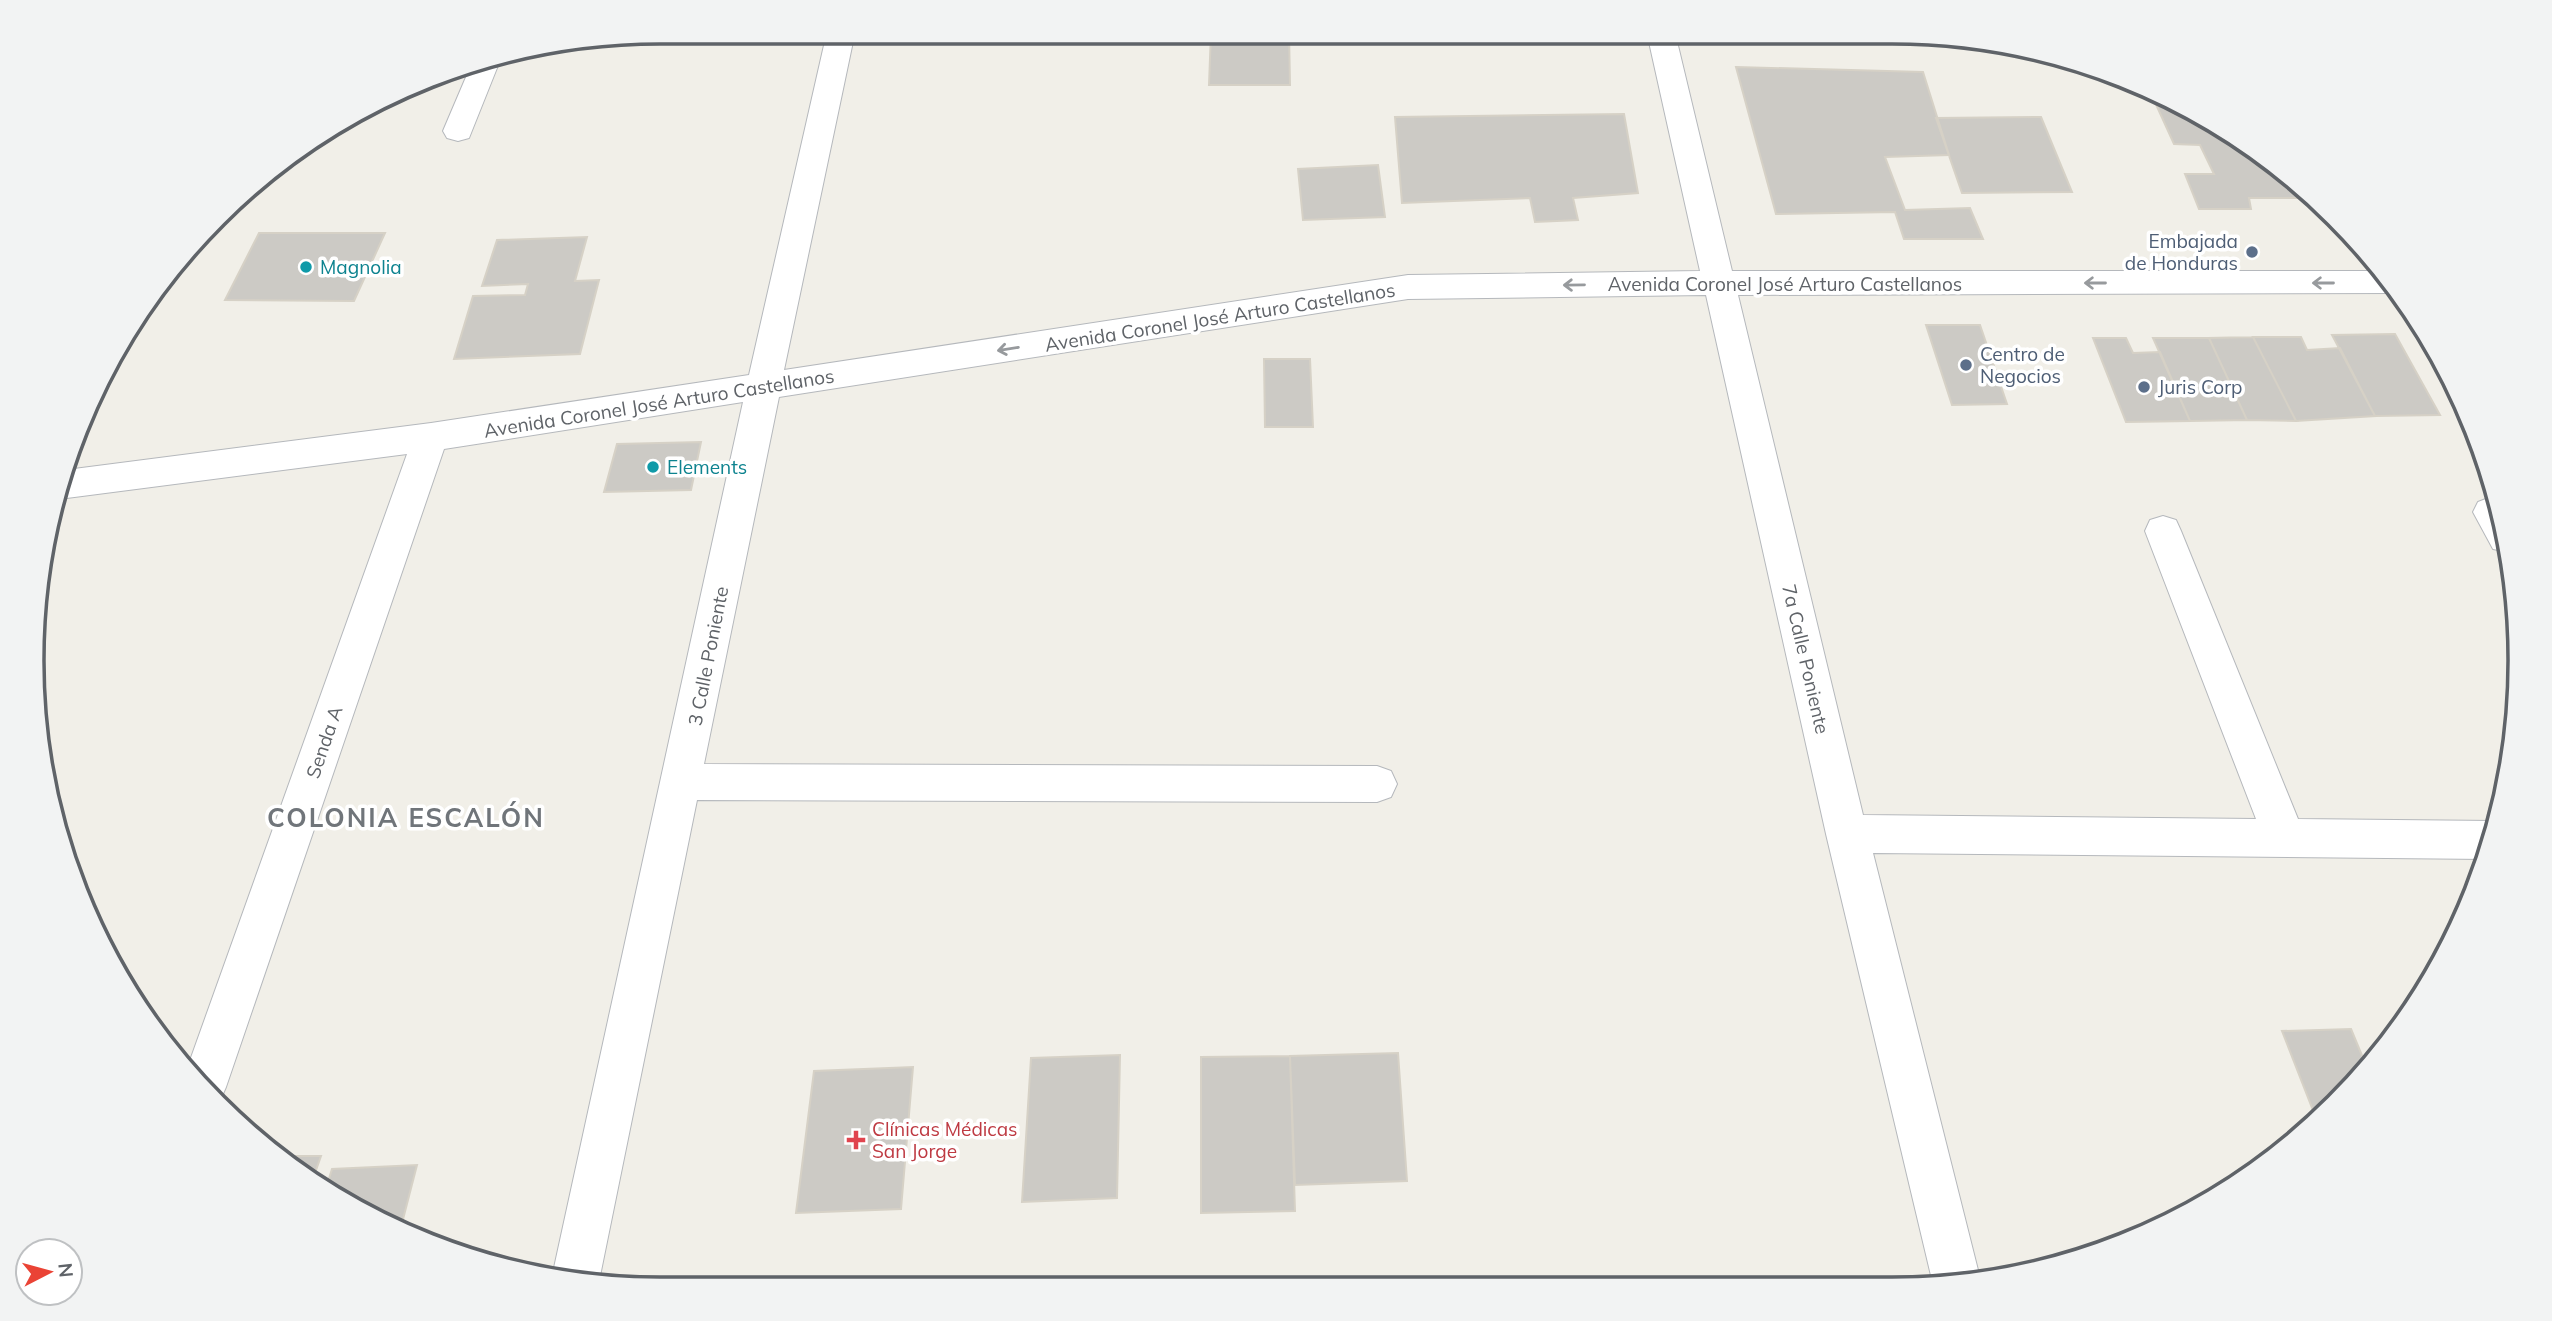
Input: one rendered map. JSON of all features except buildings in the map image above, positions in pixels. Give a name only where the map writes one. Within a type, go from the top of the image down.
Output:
[{"type":"street","name":"3 Calle Poniente","points":[[577,1271],[683,782],[761,388],[838,44]]},
{"type":"street","name":"7a Calle Poniente","points":[[1664,44],[1847,834],[1954,1274]]},
{"type":"street","points":[[458,131],[484,70]]},
{"type":"street","name":"Avenida Coronel José Arturo Castellanos","points":[[70,484],[431,437],[1408,287],[1719,283],[2379,283]]},
{"type":"street","name":"Senda A","points":[[206,1077],[431,437]]},
{"type":"street","points":[[2163,531],[2285,839]]},
{"type":"street","points":[[683,782],[1377,784]]},
{"type":"street","points":[[1847,834],[2481,840]]},
{"type":"place","name":"Embajada de Honduras","points":[[2252,252]]},
{"type":"place","name":"Magnolia","points":[[306,267]]},
{"type":"place","name":"Centro de Negocios","points":[[1966,365]]},
{"type":"place","name":"Juris Corp","points":[[2144,387]]},
{"type":"place","name":"Elements","points":[[653,467]]},
{"type":"place","name":"Clínicas Médicas San Jorge","points":[[856,1140]]},
{"type":"district","name":"COLONIA ESCALÓN","points":[[406,817]]}]
